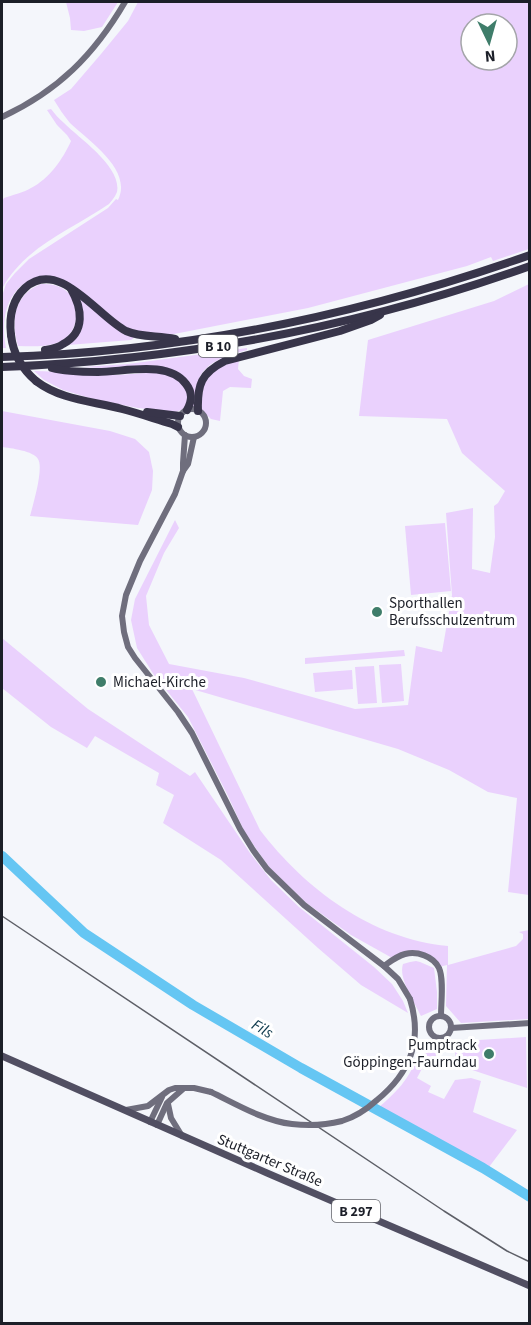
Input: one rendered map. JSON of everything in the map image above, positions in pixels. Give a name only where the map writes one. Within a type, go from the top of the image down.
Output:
[{"type":"highway","name":"B 10","points":[[2,357],[108,350],[225,335],[332,313],[443,284],[530,255]]},
{"type":"highway","name":"B 10","points":[[2,367],[102,361],[200,349],[296,332],[446,294],[530,266]]},
{"type":"highway","points":[[178,427],[123,409],[68,397],[50,390],[36,381],[21,364],[10,335],[10,321],[14,303],[19,294],[27,286],[46,279],[75,289],[110,321],[124,330],[135,334],[184,341]]},
{"type":"highway","name":"B 10","points":[[36,355],[65,343],[71,339],[78,328],[80,307],[69,286]]},
{"type":"highway","name":"B 10","points":[[198,411],[200,383],[208,371],[215,366],[225,361],[340,331],[371,320],[391,309]]},
{"type":"highway","points":[[42,365],[55,369],[97,372],[167,371],[179,376],[191,392],[192,398],[184,413],[123,409]]},
{"type":"main road","name":"Stuttgarter Straße","points":[[2,1056],[530,1286]]},
{"type":"street","points":[[2,117],[42,95],[64,78],[102,39],[125,2]]},
{"type":"street","points":[[198,411],[202,414],[206,424],[202,432],[194,437],[185,435],[178,427],[178,420],[184,413],[198,411]]},
{"type":"street","points":[[183,471],[185,435]]},
{"type":"street","points":[[126,1110],[148,1106],[169,1090],[194,1088],[211,1092],[260,1115],[289,1124],[331,1123],[356,1115],[387,1092],[405,1068],[412,1054],[415,1025],[410,999],[398,979],[303,905],[260,860],[240,830],[192,733],[129,647],[122,616],[126,595],[140,561],[168,509],[188,464],[194,437]]},
{"type":"street","points":[[384,966],[394,958],[409,953],[422,954],[434,961],[439,967],[441,1016]]},
{"type":"street","points":[[441,1016],[449,1021],[451,1028],[446,1037],[439,1038],[432,1035],[429,1029],[430,1022],[441,1016]]},
{"type":"street","points":[[451,1028],[530,1023]]},
{"type":"street","points":[[154,1123],[167,1103],[183,1089]]},
{"type":"street","points":[[154,1123],[164,1094]]},
{"type":"street","points":[[167,1103],[171,1119],[182,1136]]},
{"type":"shaded area","points":[[66,2],[118,2],[102,27],[84,31],[71,30]]},
{"type":"shaded area","points":[[138,2],[529,2],[529,249],[493,261],[491,257],[467,266],[308,308],[169,335],[150,335],[125,327],[72,285],[34,278],[20,287],[9,302],[4,325],[6,348],[2,348],[2,296],[6,284],[29,259],[108,208],[116,199],[118,200],[121,189],[120,178],[114,167],[97,147],[70,123],[54,100],[71,89],[128,21]]},
{"type":"shaded area","points":[[51,109],[107,163],[117,183],[117,192],[109,204],[36,251],[11,274],[2,289],[2,201],[4,198],[28,190],[44,179],[60,161],[71,141],[47,110]]},
{"type":"shaded area","points":[[41,284],[56,286],[68,292],[76,310],[72,331],[61,341],[51,345],[18,346],[15,327],[16,310],[25,295]]},
{"type":"shaded area","points":[[529,284],[529,895],[508,892],[517,798],[488,792],[449,770],[398,749],[192,689],[260,830],[298,872],[342,908],[393,933],[448,946],[448,965],[516,946],[523,939],[523,934],[519,932],[529,930],[529,1019],[461,1023],[446,1006],[447,965],[439,967],[422,954],[394,959],[351,935],[305,902],[269,867],[245,833],[188,717],[154,675],[137,648],[131,620],[135,599],[175,520],[179,528],[164,553],[146,596],[149,625],[169,664],[244,678],[355,709],[408,705],[416,646],[442,652],[452,595],[446,513],[473,508],[472,569],[490,573],[495,537],[494,506],[505,491],[462,453],[447,419],[359,416],[368,340],[494,301]]},
{"type":"shaded area","points":[[79,298],[135,337],[131,340],[68,345],[73,341]]},
{"type":"shaded area","points":[[247,348],[247,350],[220,359],[207,367],[197,385],[194,407],[191,406],[193,402],[176,372],[82,367],[128,364]]},
{"type":"shaded area","points":[[239,359],[238,369],[244,376],[252,379],[251,388],[230,387],[223,391],[220,421],[211,419],[201,409],[203,385],[214,370]]},
{"type":"shaded area","points":[[34,371],[101,375],[162,373],[178,379],[188,392],[188,403],[176,412],[138,408],[93,399],[63,390],[44,380]]},
{"type":"shaded area","points":[[2,411],[110,431],[135,439],[149,452],[153,471],[152,490],[138,525],[30,516],[40,464],[36,456],[32,454],[2,447]]},
{"type":"shaded area","points":[[445,523],[451,591],[411,595],[405,526]]},
{"type":"shaded area","points":[[2,638],[88,709],[190,776],[195,772],[271,880],[299,907],[392,984],[408,1013],[361,985],[221,860],[163,823],[174,795],[156,785],[159,773],[95,736],[87,748],[51,727],[2,688]]},
{"type":"shaded area","points":[[404,650],[405,656],[305,664],[305,658]]},
{"type":"shaded area","points":[[401,664],[404,701],[382,703],[379,665]]},
{"type":"shaded area","points":[[374,666],[377,703],[358,704],[355,667]]},
{"type":"shaded area","points":[[352,670],[353,689],[315,692],[313,673]]},
{"type":"shaded area","points":[[416,961],[434,968],[437,992],[437,1009],[421,1016],[411,998],[402,970],[403,964]]},
{"type":"shaded area","points":[[526,1037],[527,1088],[457,1065],[454,1047],[463,1041]]},
{"type":"shaded area","points":[[422,1042],[435,1043],[437,1067],[426,1061],[417,1078],[431,1086],[428,1092],[444,1099],[455,1080],[471,1078],[481,1081],[473,1112],[517,1130],[489,1167],[379,1107],[406,1078]]},
{"type":"waterway","name":"Fils","points":[[2,856],[84,933],[193,1005],[301,1068],[483,1168],[530,1197]]},
{"type":"railway","points":[[2,916],[444,1211],[507,1251],[530,1262]]},
{"type":"place","name":"Sporthallen Berufsschulzentrum","points":[[377,612]]},
{"type":"place","name":"Michael-Kirche","points":[[101,682]]},
{"type":"place","name":"Pumptrack Göppingen-Faurndau","points":[[489,1054]]}]
